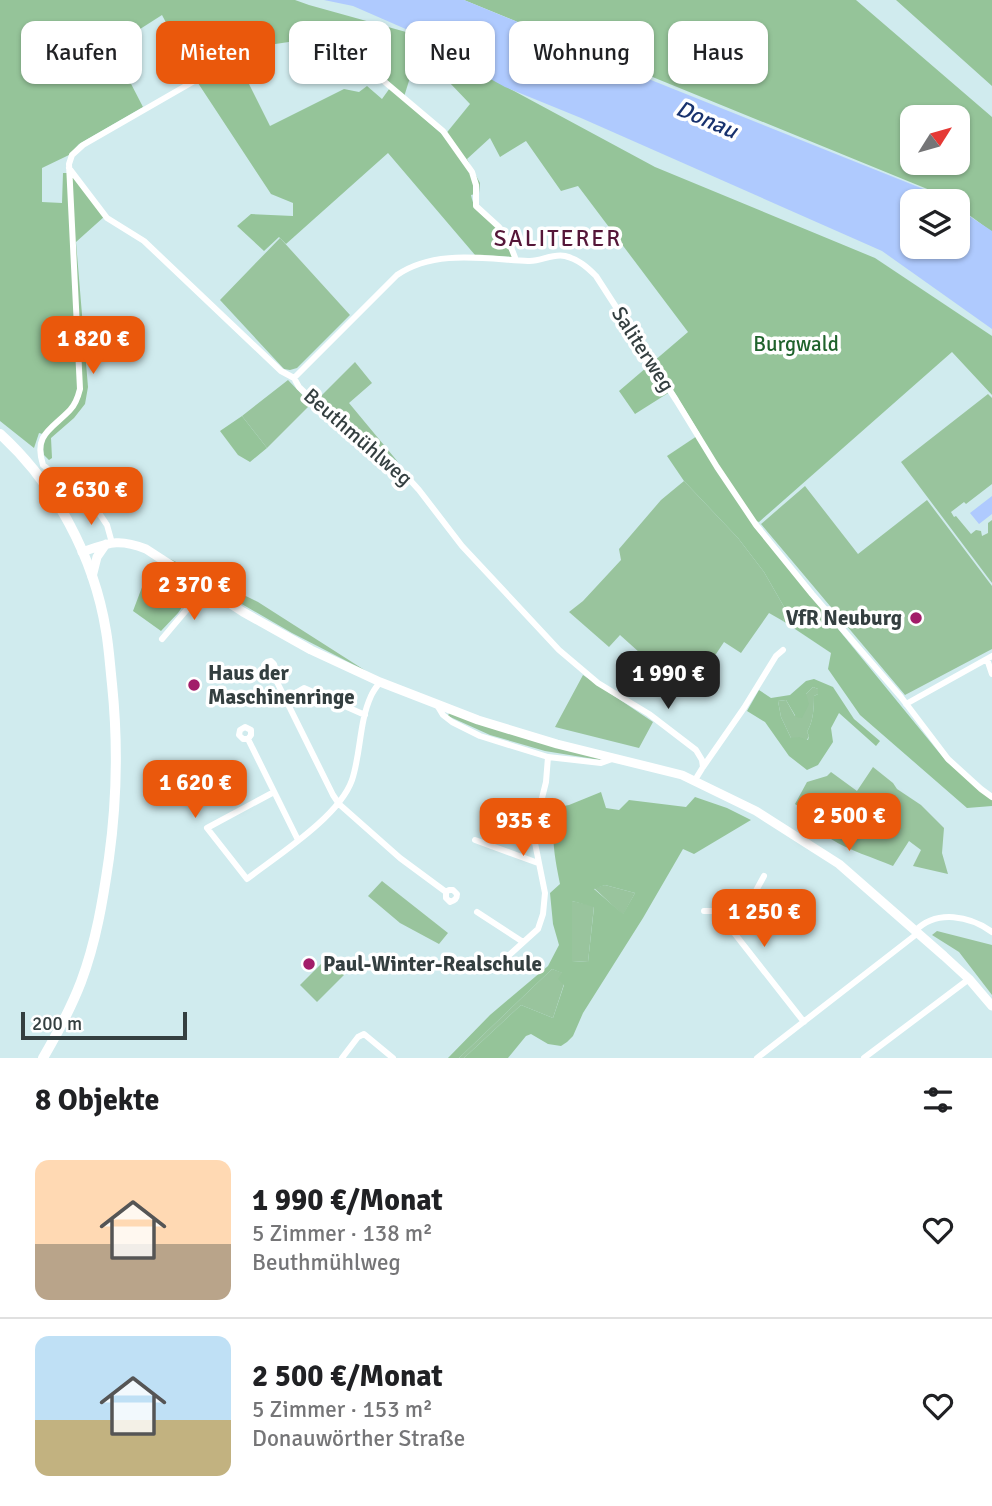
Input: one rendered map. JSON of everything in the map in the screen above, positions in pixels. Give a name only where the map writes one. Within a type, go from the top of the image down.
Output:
[{"type":"main road","points":[[0,434],[37,472],[55,499],[92,577],[106,629],[116,720],[115,811],[102,907],[81,982],[43,1058]]},
{"type":"main road","points":[[92,577],[97,557],[109,543]]},
{"type":"main road","points":[[80,548],[130,543],[146,549],[243,612],[311,650],[380,682],[504,728],[695,780],[758,812],[821,851],[970,979],[992,1006]]},
{"type":"street","points":[[109,543],[106,521],[95,507],[43,466],[40,455],[45,433],[70,409],[80,389],[69,168],[72,155],[83,145],[189,84]]},
{"type":"street","points":[[387,84],[443,131],[472,172],[476,206],[499,227],[516,260]]},
{"type":"street","name":"Beuthmühlweg","points":[[69,168],[107,218],[144,241],[281,371],[294,378],[299,387],[326,413],[399,468],[471,556],[559,650],[598,683],[649,713],[696,750],[703,766]]},
{"type":"street","name":"Saliterweg","points":[[294,378],[397,275],[408,268],[447,258],[531,262],[562,255],[579,261],[596,276],[756,525],[811,594],[906,704],[948,759],[992,797]]},
{"type":"street","points":[[162,639],[203,587]]},
{"type":"street","points":[[695,780],[776,656],[783,650]]},
{"type":"street","points":[[906,704],[990,657],[992,674]]},
{"type":"street","points":[[272,672],[339,804],[400,858],[446,892]]},
{"type":"street","points":[[274,792],[207,828],[247,879],[321,821],[346,794],[353,778],[371,695],[380,682]]},
{"type":"street","points":[[285,699],[304,688],[365,715]]},
{"type":"street","points":[[437,705],[443,715],[452,722],[480,736],[548,757],[601,763],[614,758]]},
{"type":"street","points":[[248,739],[298,840]]},
{"type":"street","points":[[507,957],[538,929],[543,914],[545,893],[535,843],[548,757]]},
{"type":"street","points":[[475,840],[538,863]]},
{"type":"street","points":[[731,929],[739,922],[764,876]]},
{"type":"street","points":[[704,911],[713,911],[731,929],[804,1023]]},
{"type":"street","points":[[477,912],[523,942]]},
{"type":"street","points":[[757,1058],[917,932],[924,922],[939,918],[964,918],[992,932]]},
{"type":"street","points":[[864,1058],[970,979]]},
{"type":"street","points":[[342,1058],[358,1037],[364,1034],[393,1058]]},
{"type":"green space","name":"Burgwald","points":[[0,0],[295,0],[366,21],[289,21],[289,42],[275,44],[275,21],[165,21],[162,15],[142,28],[142,21],[21,21],[21,84],[131,84],[143,107],[79,144],[69,155],[42,168],[42,202],[62,203],[63,173],[71,173],[105,216],[76,242],[88,387],[85,404],[74,418],[51,438],[52,458],[49,460],[43,452],[46,435],[39,433],[34,448],[0,421]]},
{"type":"green space","points":[[464,0],[856,0],[992,117],[992,232],[970,216],[970,189],[927,189],[670,84],[768,84],[768,21],[668,21],[668,83],[654,78],[654,21],[515,21]]},
{"type":"green space","points":[[896,0],[992,0],[992,86]]},
{"type":"green space","name":"Burgwald","points":[[391,28],[405,32],[405,84],[408,84],[403,100],[444,136],[470,104],[451,84],[495,84],[495,81],[655,167],[875,258],[992,336],[992,395],[952,352],[753,525],[946,761],[992,800],[992,806],[967,808],[860,715],[828,669],[831,653],[783,621],[787,612],[764,572],[738,538],[684,481],[667,456],[700,434],[673,390],[635,414],[619,391],[688,332],[578,186],[561,191],[526,141],[500,157],[490,138],[467,159],[480,183],[479,193],[471,195],[475,207],[499,230],[514,257],[475,255],[388,153],[286,244],[279,237],[264,251],[237,226],[251,214],[293,216],[293,203],[271,194],[199,84],[249,84],[270,126],[344,89],[359,92],[367,86],[382,99],[392,85]]},
{"type":"green space","points":[[280,238],[350,315],[297,368],[290,370],[284,369],[220,300]]},
{"type":"green space","points":[[355,362],[372,383],[349,403],[398,462],[317,400]]},
{"type":"green space","points":[[288,380],[311,404],[267,448],[242,416]]},
{"type":"green space","points":[[988,394],[992,398],[992,484],[951,512],[971,534],[976,530],[981,531],[982,536],[988,533],[988,523],[992,520],[992,583],[901,462]]},
{"type":"green space","points":[[242,416],[267,448],[250,462],[238,455],[220,431]]},
{"type":"green space","points":[[684,481],[738,538],[764,572],[787,612],[783,621],[769,613],[741,653],[724,642],[688,696],[620,635],[609,647],[569,612],[583,601],[621,560],[619,549],[661,500]]},
{"type":"green space","name":"VfR Neuburg","points":[[805,486],[858,554],[927,500],[992,586],[992,649],[905,695],[761,524]]},
{"type":"green space","points":[[170,559],[258,602],[366,671],[292,633]]},
{"type":"green space","points":[[150,566],[191,594],[161,631],[133,611]]},
{"type":"green space","points":[[583,675],[653,722],[639,748],[555,727]]},
{"type":"green space","points":[[814,679],[833,687],[854,719],[880,741],[876,746],[839,713],[831,728],[833,742],[818,765],[807,770],[789,756],[765,722],[747,711],[759,690],[771,698],[790,695],[806,681]],"holes":[[[813,687],[818,689],[818,694],[814,696],[808,740],[791,738],[781,717],[778,701],[786,700],[796,717],[802,718],[809,704],[806,694]]]},
{"type":"green space","points":[[813,687],[818,689],[818,694],[814,696],[813,715],[807,732],[809,736],[807,740],[791,738],[781,717],[778,701],[786,700],[795,716],[806,694]]},
{"type":"green space","points":[[449,713],[601,758],[600,760],[545,751],[490,735],[448,716]]},
{"type":"green space","points":[[873,767],[897,789],[921,805],[944,828],[942,853],[948,874],[913,866],[921,850],[909,841],[893,866],[845,847],[826,835],[795,804],[807,782],[827,776],[831,772],[857,791]]},
{"type":"green space","points":[[601,792],[606,808],[619,810],[629,800],[686,807],[695,797],[751,820],[694,854],[683,849],[567,1042],[561,1046],[548,1044],[531,1034],[526,1036],[508,1058],[464,1058],[521,1005],[553,1018],[564,985],[558,979],[562,973],[552,969],[459,1058],[448,1058],[490,1015],[548,966],[559,945],[553,924],[550,893],[560,884],[554,826],[558,807]],"holes":[[[605,885],[635,893],[623,914],[594,889]],[[572,901],[594,907],[588,962],[572,961]]]},
{"type":"green space","points":[[382,881],[448,933],[439,944],[400,923],[368,896]]},
{"type":"green space","points":[[605,885],[635,893],[623,915],[594,888]]},
{"type":"green space","points":[[572,901],[594,906],[588,962],[572,961]]},
{"type":"green space","points":[[937,931],[992,945],[992,995],[959,952],[932,935]]},
{"type":"green space","points":[[327,958],[344,975],[317,1002],[300,985]]},
{"type":"green space","points":[[552,969],[563,973],[564,984],[553,1018],[521,1005],[464,1058],[459,1058]]},
{"type":"water","name":"Donau","points":[[324,0],[464,0],[515,21],[509,21],[509,84],[654,84],[654,81],[924,189],[900,189],[900,259],[970,259],[970,217],[992,231],[992,329],[882,251],[495,81],[495,21],[405,21],[405,29],[353,6]]},
{"type":"water","points":[[992,496],[992,514],[979,524],[970,513]]},
{"type":"place","name":"VfR Neuburg","points":[[916,618]]},
{"type":"place","name":"Haus der Maschinenringe","points":[[194,685]]},
{"type":"place","name":"Paul-Winter-Realschule","points":[[309,964]]},
{"type":"district","name":"SALITERER","points":[[558,238]]}]
